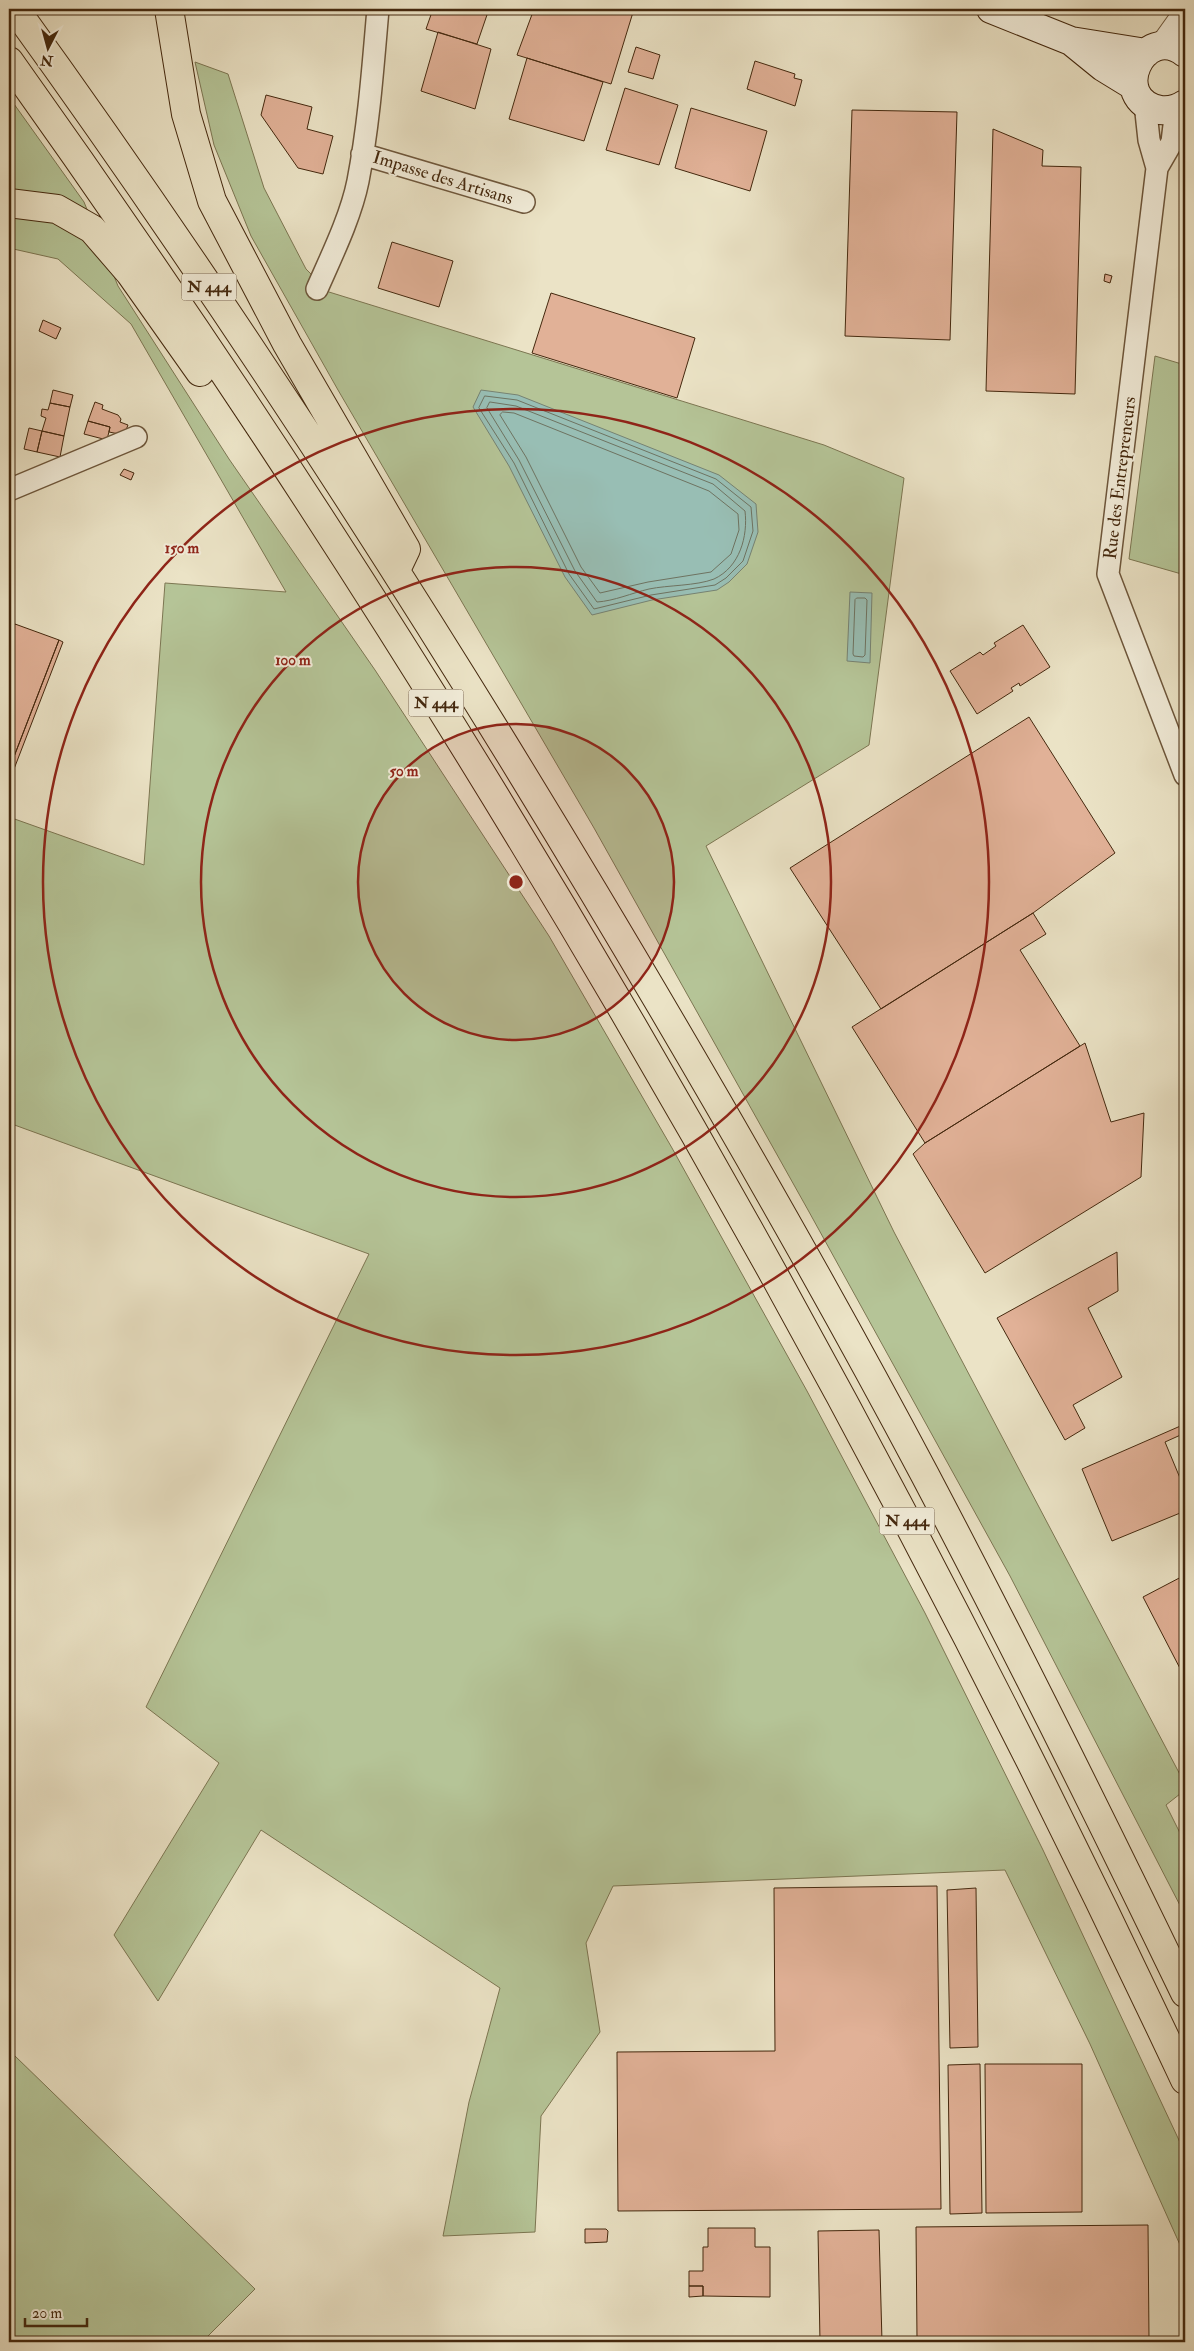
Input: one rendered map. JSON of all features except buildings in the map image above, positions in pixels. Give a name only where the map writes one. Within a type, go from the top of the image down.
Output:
[{"type":"highway","name":"N 444","points":[[15,9],[216,296],[396,570],[634,959],[822,1287],[1001,1621],[1077,1770],[1185,1993]]},
{"type":"highway","points":[[169,9],[186,114],[212,201],[287,344],[406,549],[396,570]]},
{"type":"highway","name":"N 444","points":[[9,61],[157,275],[263,434],[436,702],[650,1058],[778,1282],[879,1468],[1001,1700],[1132,1965],[1185,2080]]},
{"type":"highway","points":[[9,202],[57,209],[92,229],[130,273],[241,430],[263,434]]},
{"type":"main road","points":[[991,9],[1071,41],[1165,50]]},
{"type":"main road","points":[[1139,94],[1135,67],[1165,50],[1185,17]]},
{"type":"main road","points":[[1071,41],[1102,68],[1139,94],[1154,108],[1165,111],[1182,106]]},
{"type":"street","name":"Impasse des Artisans","points":[[318,289],[338,240],[358,182],[378,9]]},
{"type":"street","name":"Rue des Entrepreneurs","points":[[1139,94],[1157,168],[1108,574],[1185,775]]},
{"type":"street","name":"Rue des Entrepreneurs","points":[[1157,168],[1172,142],[1182,106]]},
{"type":"street","name":"Impasse des Artisans","points":[[362,154],[524,202]]},
{"type":"street","points":[[9,490],[136,437]]},
{"type":"green space","points":[[195,62],[228,74],[264,188],[306,269],[329,292],[824,445],[904,478],[869,745],[706,846],[894,1232],[1185,1784],[1185,1790],[1166,1805],[1185,1843],[1185,1915],[1010,1576],[808,1210],[594,828],[338,390],[251,236],[214,145]]},
{"type":"green space","points":[[9,97],[84,202],[118,286],[229,459],[375,670],[549,936],[672,1148],[807,1391],[925,1613],[1043,1850],[1185,2153],[1185,2256],[1090,2044],[1005,1870],[613,1886],[586,1943],[600,2032],[541,2116],[535,2232],[443,2236],[469,2102],[500,1988],[261,1830],[158,2001],[114,1935],[219,1763],[146,1707],[369,1254],[9,1123],[9,817],[144,865],[165,583],[286,592],[131,324],[58,259],[9,248]]},
{"type":"green space","points":[[1155,356],[1185,365],[1185,575],[1129,559]]},
{"type":"green space","points":[[9,2054],[15,2056],[255,2289],[202,2342],[9,2342]]},
{"type":"water","points":[[481,390],[518,395],[719,475],[756,504],[758,532],[747,564],[729,582],[717,590],[652,600],[592,615],[565,577],[509,466],[473,407]]},
{"type":"water","points":[[850,592],[872,593],[870,663],[847,661]]}]
